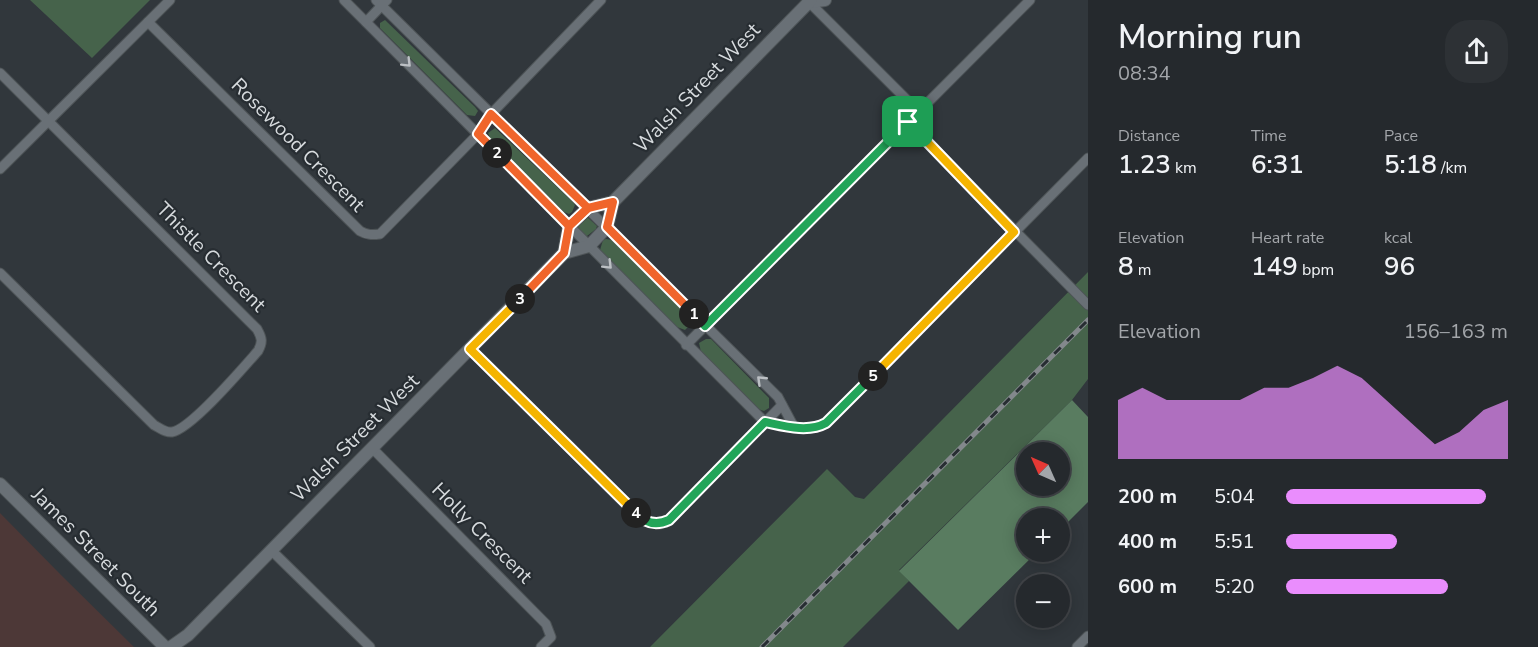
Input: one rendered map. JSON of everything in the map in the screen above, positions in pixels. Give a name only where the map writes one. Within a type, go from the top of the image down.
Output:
[{"type":"street","points":[[0,169],[170,0]]},
{"type":"street","points":[[344,0],[765,422],[794,428],[820,426],[836,413],[1088,158]]},
{"type":"street","name":"Rosewood Crescent","points":[[148,22],[360,231],[367,235],[380,234],[478,134],[491,114],[601,0]]},
{"type":"street","points":[[809,1],[825,0]]},
{"type":"street","points":[[686,345],[1030,0]]},
{"type":"street","points":[[809,1],[918,111]]},
{"type":"street","name":"Walsh Street West","points":[[613,202],[809,1]]},
{"type":"street","points":[[366,21],[382,2],[491,114],[778,397],[794,428]]},
{"type":"street","points":[[0,73],[48,121]]},
{"type":"street","name":"Thistle Crescent","points":[[0,273],[154,425],[164,431],[171,432],[189,423],[258,351],[262,344],[262,337],[250,322],[48,121]]},
{"type":"street","points":[[908,122],[1088,305]]},
{"type":"street","points":[[564,253],[569,226],[588,208],[613,202],[607,227]]},
{"type":"street","name":"Walsh Street West","points":[[171,647],[188,635],[564,253],[588,246],[607,227]]},
{"type":"street","points":[[470,349],[639,517],[660,524],[669,520],[782,405]]},
{"type":"street","name":"Holly Crescent","points":[[372,448],[546,624],[551,637],[541,647]]},
{"type":"street","name":"James Street South","points":[[0,484],[165,647]]},
{"type":"street","points":[[271,550],[370,647]]},
{"type":"street","points":[[1077,647],[1088,636]]},
{"type":"shaded area","points":[[0,513],[61,575],[134,647],[0,647]]},
{"type":"green space","points":[[30,0],[150,0],[92,58]]},
{"type":"green space","points":[[385,20],[475,107],[478,111],[475,116],[467,115],[380,28],[380,23]]},
{"type":"green space","points":[[495,128],[573,202],[575,205],[572,212],[569,214],[564,212],[490,138],[488,133]]},
{"type":"green space","points":[[587,217],[597,226],[587,236],[584,236],[577,227]]},
{"type":"green space","points":[[603,240],[612,240],[688,316],[691,324],[685,330],[677,327],[600,250]]},
{"type":"green space","points":[[1088,272],[1088,379],[1072,400],[1029,442],[1016,442],[1016,455],[899,570],[909,581],[843,647],[650,647],[827,469],[855,497],[864,499]]},
{"type":"green space","points":[[711,339],[769,398],[769,408],[764,411],[758,409],[701,352],[699,343]]},
{"type":"green space","points":[[1072,400],[1088,417],[1088,502],[1070,520],[1070,508],[1016,508],[1016,562],[1027,562],[958,630],[899,571],[1016,455],[1016,496],[1070,496],[1070,442],[1030,442]]},
{"type":"railway","points":[[762,647],[1088,320]]},
{"type":"route","points":[[908,122],[705,326],[670,288],[607,227],[613,202],[588,208],[569,226],[478,134],[491,114],[588,208],[569,226],[564,253],[470,349],[639,517],[660,524],[669,520],[765,422],[794,428],[813,428],[826,423],[1014,232],[908,122]]}]
